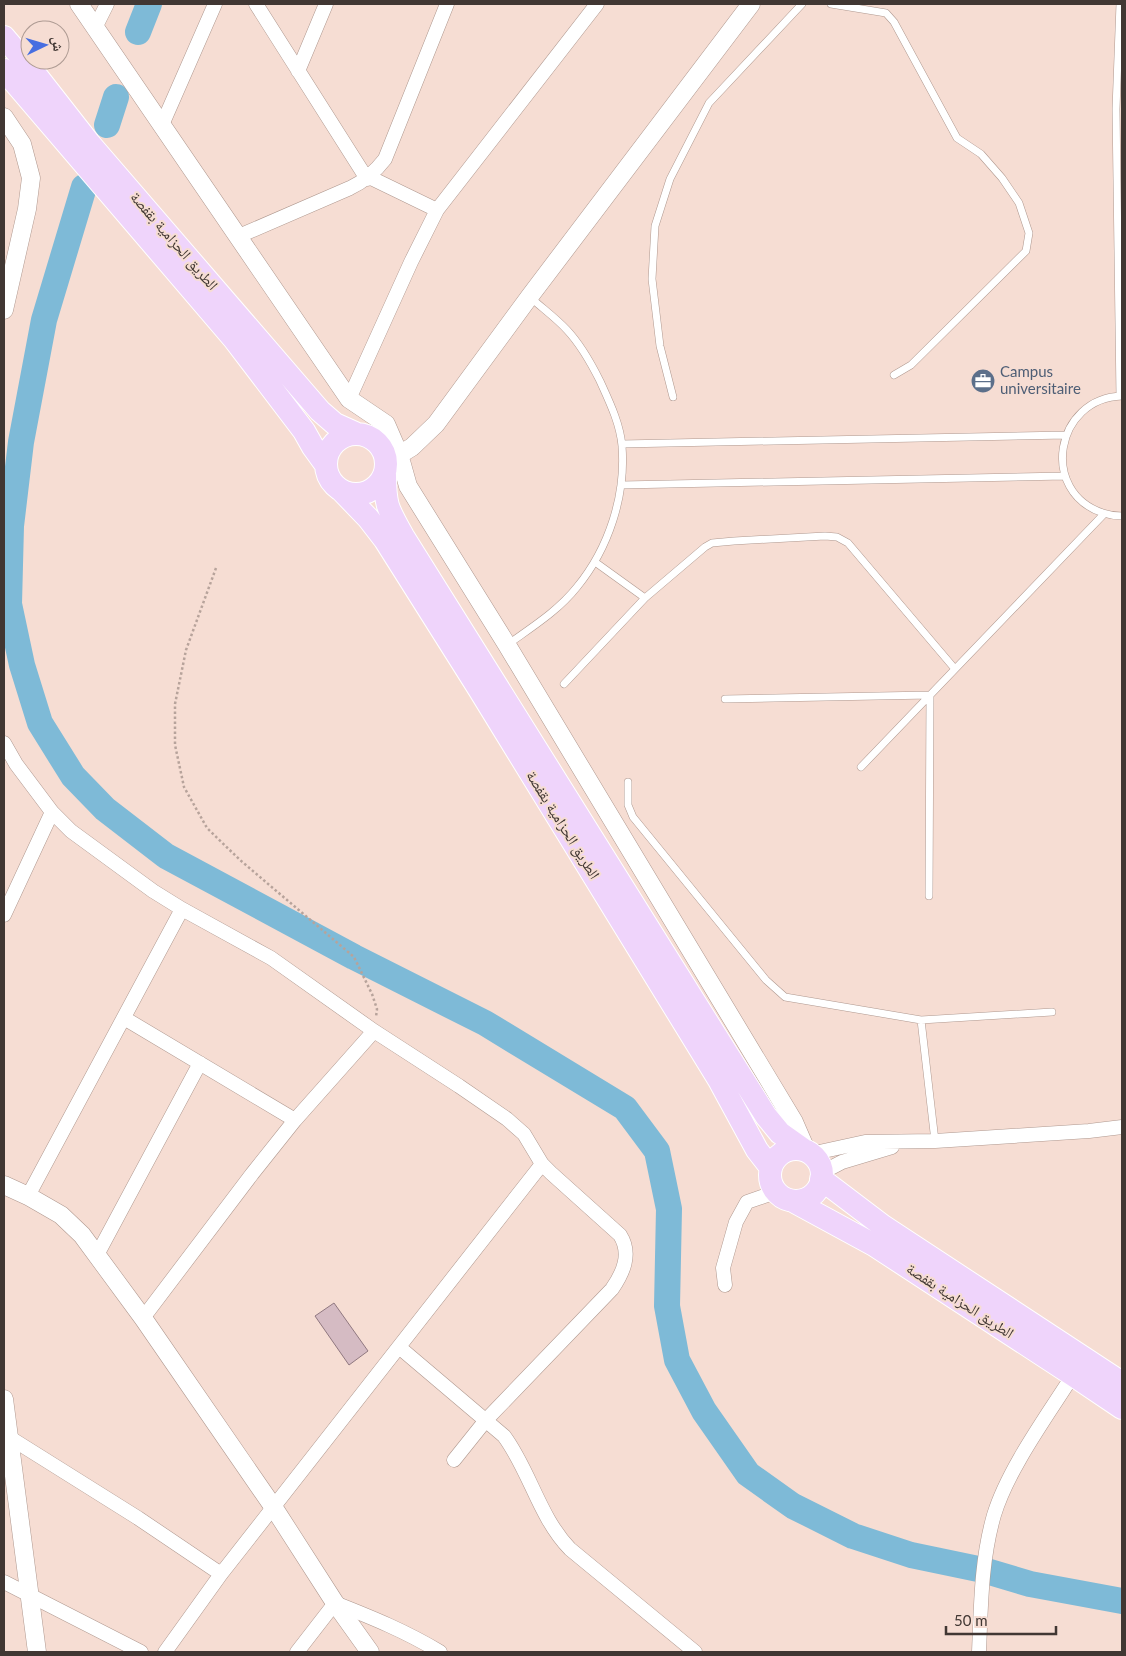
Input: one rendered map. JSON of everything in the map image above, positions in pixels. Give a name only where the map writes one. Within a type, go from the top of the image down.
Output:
[{"type":"main road","name":"الطريق الحزامية بقفصة","points":[[4,38],[32,70],[89,143],[320,411],[335,424],[355,433]]},
{"type":"main road","name":"الطريق الحزامية بقفصة","points":[[4,70],[234,339],[304,431],[326,465]]},
{"type":"main road","points":[[355,433],[372,437],[389,455],[374,488],[358,494],[342,490],[330,478],[326,465],[328,453],[333,445],[339,439],[355,433]]},
{"type":"main road","name":"الطريق الحزامية بقفصة","points":[[389,455],[385,501],[388,510],[413,552],[766,1116],[780,1133],[807,1152]]},
{"type":"main road","name":"الطريق الحزامية بقفصة","points":[[342,490],[385,540],[484,697],[714,1072],[757,1150],[771,1168]]},
{"type":"main road","points":[[790,1150],[807,1152],[818,1162],[821,1176],[816,1191],[806,1199],[785,1196],[771,1181],[771,1168],[778,1156],[784,1152],[790,1150]]},
{"type":"main road","name":"الطريق الحزامية بقفصة","points":[[821,1176],[883,1226],[1122,1383]]},
{"type":"main road","name":"الطريق الحزامية بقفصة","points":[[785,1196],[874,1245],[1122,1408]]},
{"type":"street","points":[[79,4],[349,399],[386,424],[389,455],[507,645],[794,1122],[807,1152],[865,1142],[908,1143],[1089,1132],[1122,1127]]},
{"type":"street","points":[[95,28],[107,4]]},
{"type":"street","points":[[162,125],[215,4]]},
{"type":"street","points":[[256,4],[368,178],[437,210]]},
{"type":"street","points":[[298,71],[326,4]]},
{"type":"street","points":[[239,236],[350,188],[368,178],[385,159],[447,4]]},
{"type":"street","points":[[349,399],[411,262],[437,210],[597,4]]},
{"type":"street","points":[[389,455],[415,436],[436,424],[530,296],[751,4]]},
{"type":"street","points":[[4,118],[22,144],[31,178],[27,209],[4,310]]},
{"type":"street","points":[[4,743],[16,764],[52,812],[66,826],[153,891],[271,958],[374,1031],[507,1119],[524,1134],[542,1164],[620,1235],[626,1250],[625,1263],[612,1289],[486,1420],[454,1460]]},
{"type":"street","points":[[4,914],[52,812]]},
{"type":"street","points":[[28,1196],[182,909]]},
{"type":"street","points":[[124,1018],[294,1120]]},
{"type":"street","points":[[143,1318],[294,1120],[374,1031]]},
{"type":"street","points":[[97,1255],[200,1063]]},
{"type":"street","points":[[821,1176],[842,1162],[908,1143]]},
{"type":"street","points":[[165,1652],[221,1574],[542,1164]]},
{"type":"street","points":[[4,1185],[28,1196],[72,1224],[97,1255],[143,1318],[274,1508],[334,1603],[370,1652]]},
{"type":"street","points":[[725,1285],[723,1268],[736,1222],[747,1202],[785,1196]]},
{"type":"street","points":[[399,1347],[504,1436],[510,1444],[547,1518],[564,1543],[690,1651]]},
{"type":"street","points":[[979,1652],[983,1570],[994,1514],[1012,1472],[1073,1374]]},
{"type":"street","points":[[4,1399],[6,1436],[37,1652]]},
{"type":"street","points":[[6,1436],[138,1518],[221,1574]]},
{"type":"street","points":[[4,1582],[141,1652]]},
{"type":"street","points":[[297,1652],[334,1603]]},
{"type":"street","points":[[334,1603],[386,1623],[414,1636],[440,1652]]},
{"type":"lane","points":[[673,397],[660,346],[652,279],[655,226],[667,188],[710,103],[802,4]]},
{"type":"lane","points":[[831,4],[886,13],[894,22],[956,138],[981,154],[1002,178],[1019,202],[1029,232],[1026,252],[911,365],[894,375]]},
{"type":"lane","points":[[1120,4],[1116,109],[1121,396],[1103,399],[1087,407],[1074,420],[1066,436],[1062,456],[1065,476],[1074,492],[1087,505],[1104,514],[1122,516]]},
{"type":"lane","points":[[507,645],[551,614],[577,588],[595,562],[612,522],[622,485],[622,444],[612,407],[591,363],[567,330],[530,296]]},
{"type":"lane","points":[[622,444],[1066,436]]},
{"type":"lane","points":[[622,485],[1065,476]]},
{"type":"lane","points":[[861,767],[1104,514]]},
{"type":"lane","points":[[564,684],[644,598],[705,547],[712,544],[752,540],[837,537],[848,543],[955,669]]},
{"type":"lane","points":[[595,562],[644,598]]},
{"type":"lane","points":[[725,699],[930,695]]},
{"type":"lane","points":[[929,896],[930,695]]},
{"type":"lane","points":[[628,782],[628,805],[633,817],[766,980],[785,997],[921,1020],[1052,1012]]},
{"type":"lane","points":[[921,1020],[935,1141]]},
{"type":"path","points":[[216,568],[186,650],[175,704],[175,745],[184,787],[207,828],[240,860],[354,957],[377,1009],[374,1031]]},
{"type":"building","points":[[334,1303],[368,1351],[349,1365],[315,1316]]},
{"type":"waterway","points":[[138,32],[149,4]]},
{"type":"waterway","points":[[107,125],[116,97]]},
{"type":"waterway","points":[[84,187],[44,320],[21,442],[11,526],[9,604],[22,665],[40,723],[73,776],[105,809],[166,856],[354,957],[485,1023],[625,1108],[657,1151],[669,1209],[667,1306],[677,1360],[704,1411],[748,1474],[793,1506],[853,1536],[911,1555],[983,1570],[1030,1584],[1122,1601]]},
{"type":"place","name":"Campus universitaire","points":[[983,381]]}]
